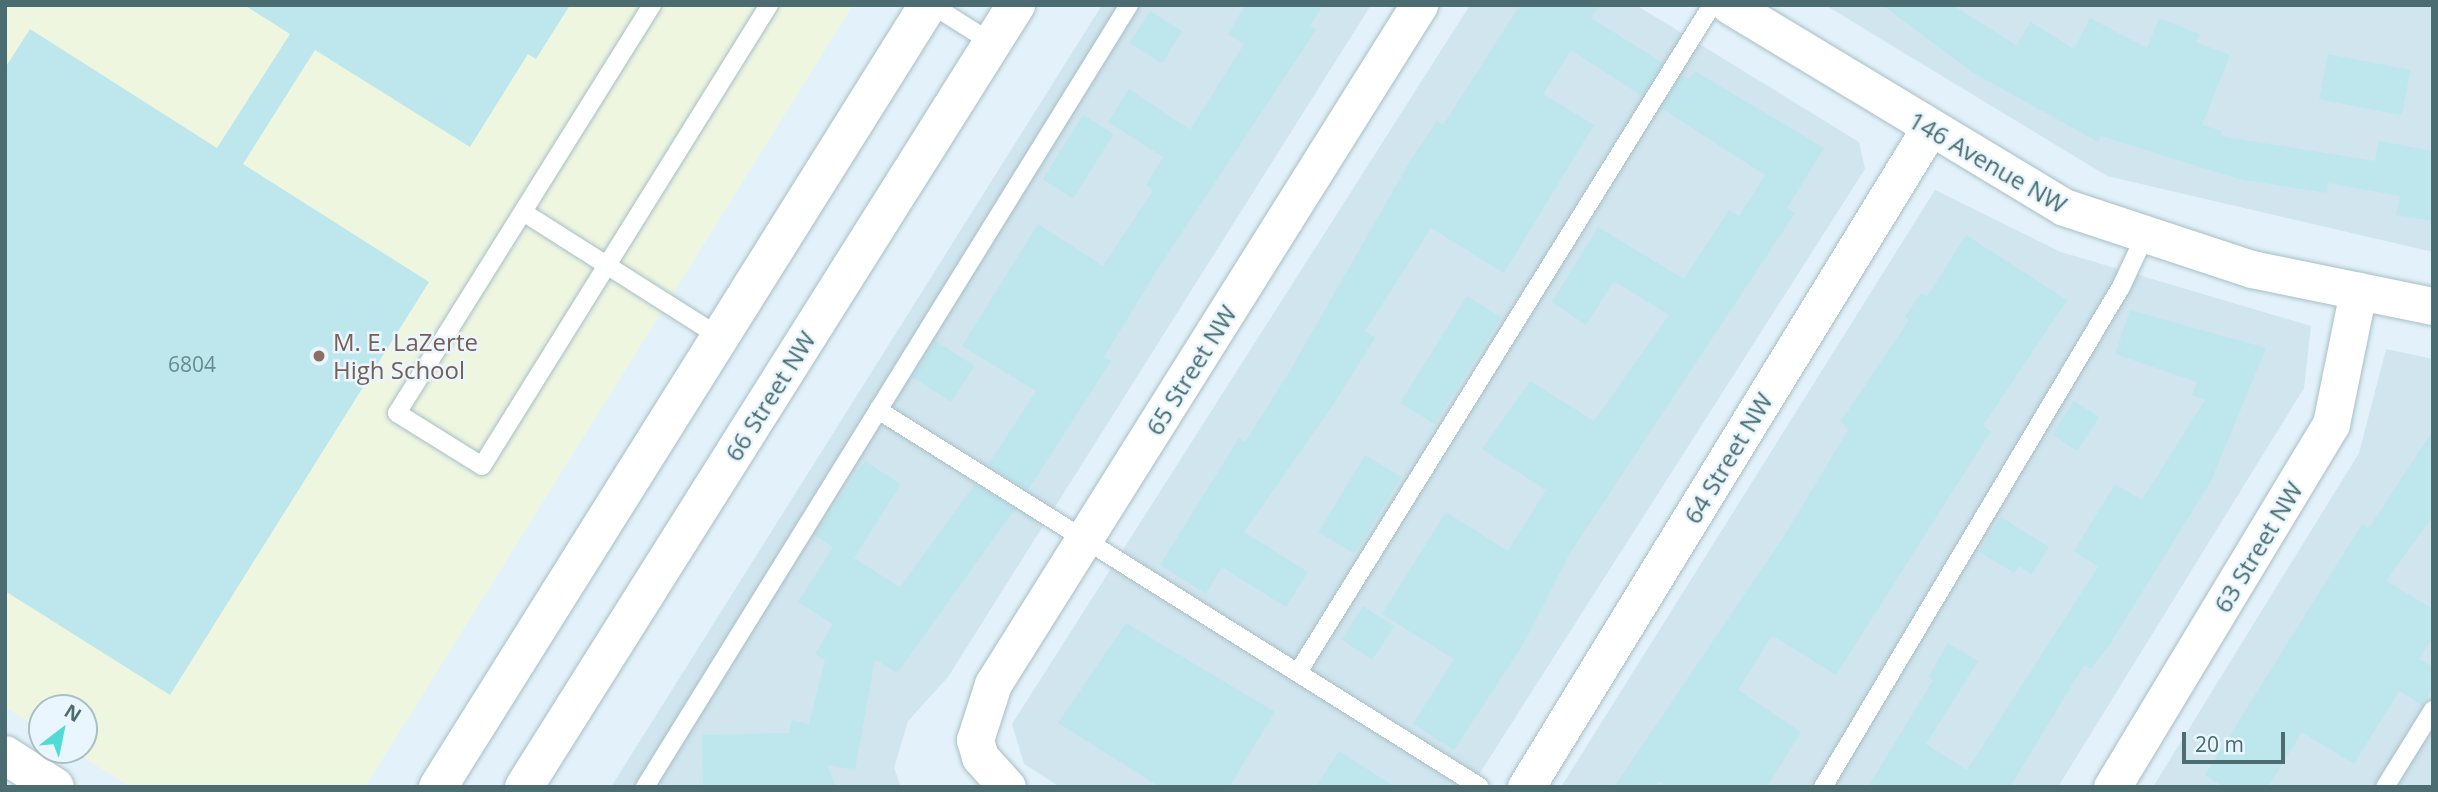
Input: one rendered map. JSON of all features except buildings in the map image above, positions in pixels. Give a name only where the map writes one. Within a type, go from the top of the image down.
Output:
[{"type":"main road","points":[[438,787],[930,5]]},
{"type":"main road","name":"66 Street NW","points":[[524,787],[1016,5]]},
{"type":"main road","points":[[5,755],[55,787]]},
{"type":"street","name":"65 Street NW","points":[[1007,787],[980,757],[975,740],[993,684],[1419,5]]},
{"type":"street","name":"146 Avenue NW","points":[[1730,5],[1929,129],[2064,207],[2144,238],[2433,306]]},
{"type":"street","name":"64 Street NW","points":[[1526,787],[1929,129]]},
{"type":"street","name":"63 Street NW","points":[[2112,787],[2332,424],[2358,290]]},
{"type":"lane","points":[[652,5],[397,413],[482,466],[769,5]]},
{"type":"lane","points":[[930,5],[992,43]]},
{"type":"lane","points":[[645,787],[1129,5]]},
{"type":"lane","points":[[1300,669],[1712,5]]},
{"type":"lane","points":[[523,212],[720,337]]},
{"type":"lane","points":[[1822,787],[2120,287],[2144,238]]},
{"type":"lane","points":[[878,410],[1300,669],[1480,787]]},
{"type":"lane","points":[[2385,787],[2433,710]]},
{"type":"shaded area","name":"M. E. LaZerte High School","points":[[5,5],[853,5],[365,787],[130,787],[94,764],[98,764],[98,694],[28,694],[28,722],[5,707]]},
{"type":"shaded area","points":[[1102,5],[1371,5],[948,677],[908,721],[894,768],[901,787],[611,787]]},
{"type":"shaded area","points":[[1470,5],[1636,5],[1859,142],[1865,169],[1471,787],[1060,787],[1024,764],[1012,724]]},
{"type":"shaded area","points":[[1825,5],[2433,5],[2433,252],[2107,176]]},
{"type":"shaded area","points":[[1935,190],[2061,252],[2311,326],[2304,388],[2058,787],[1561,787]]},
{"type":"shaded area","points":[[2386,349],[2433,359],[2433,787],[2153,787],[2359,453]]},
{"type":"place","name":"M. E. LaZerte High School","points":[[319,356]]}]
